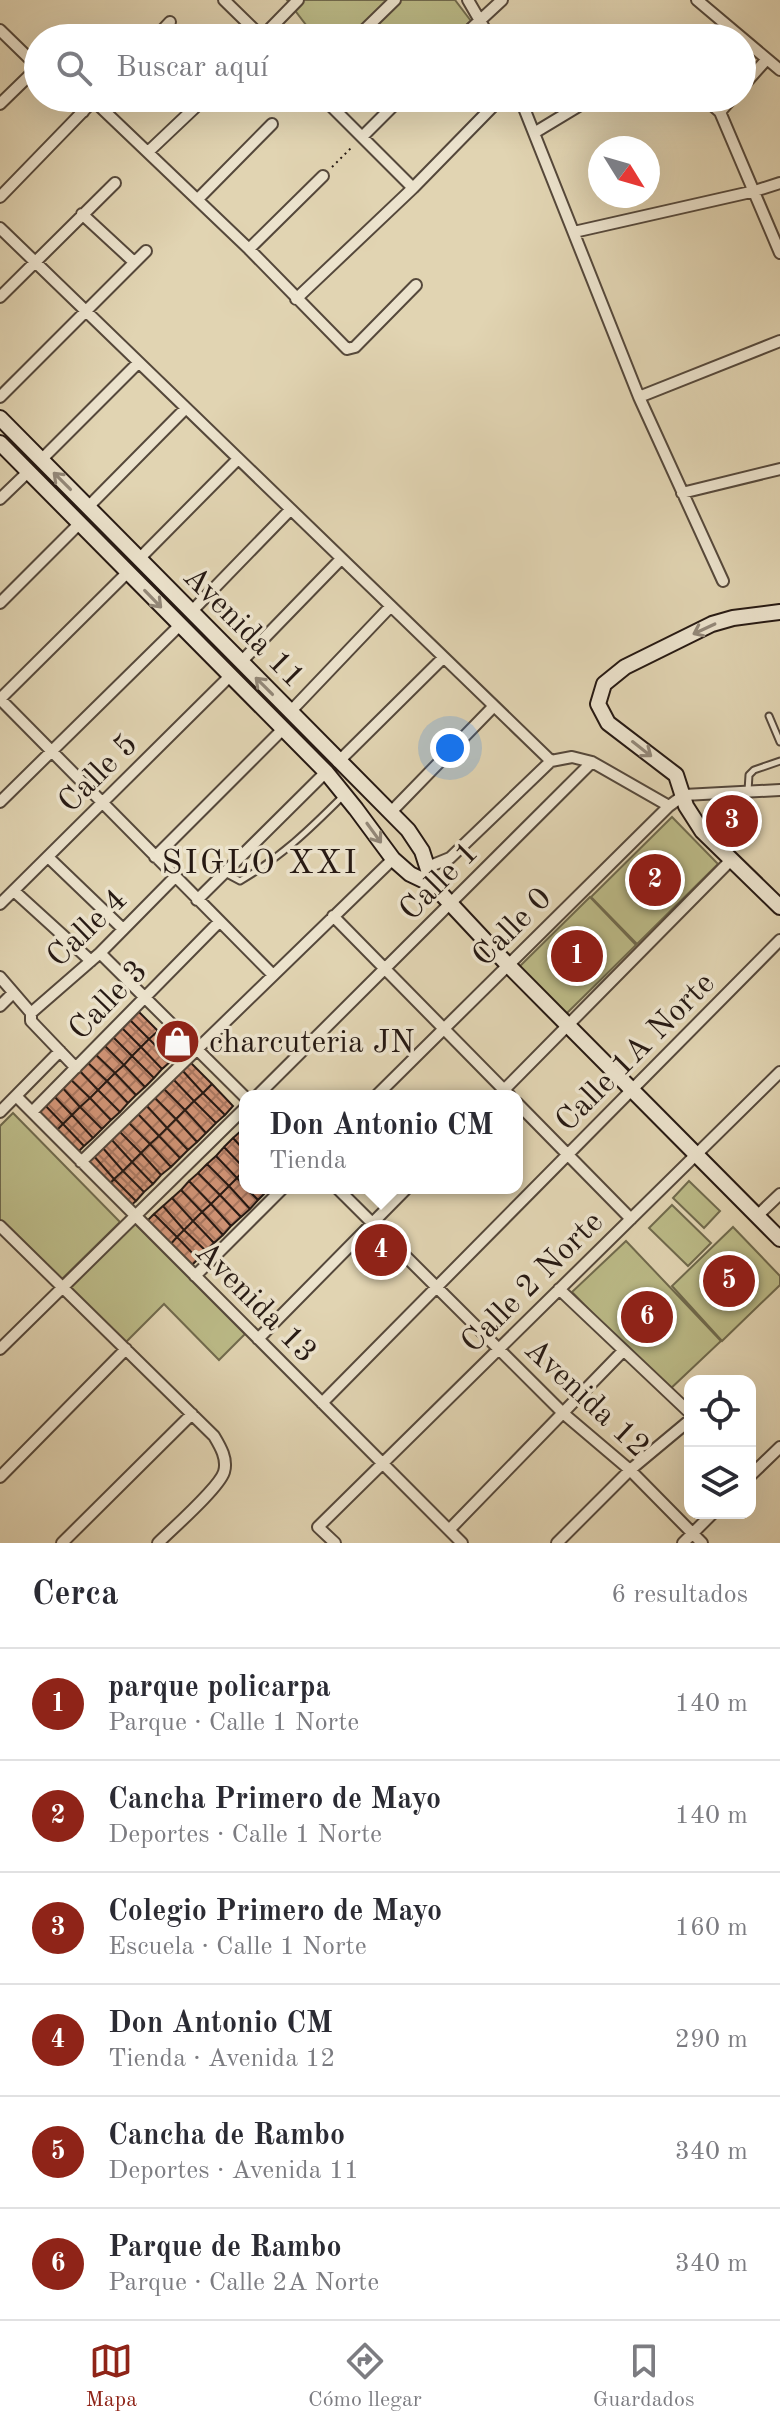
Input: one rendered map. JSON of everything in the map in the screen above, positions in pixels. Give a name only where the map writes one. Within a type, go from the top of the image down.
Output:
[{"type":"street","points":[[224,0],[248,24]]},
{"type":"street","points":[[275,24],[298,0]]},
{"type":"street","points":[[370,24],[395,0]]},
{"type":"street","points":[[468,0],[483,24]]},
{"type":"street","points":[[475,24],[502,0]]},
{"type":"street","points":[[697,0],[725,24]]},
{"type":"street","points":[[0,30],[24,53]]},
{"type":"street","points":[[756,50],[780,70]]},
{"type":"street","points":[[756,71],[767,59]]},
{"type":"street","points":[[0,104],[24,81]]},
{"type":"street","points":[[0,197],[83,112]]},
{"type":"street","points":[[107,112],[347,349],[355,347],[416,285]]},
{"type":"street","points":[[148,152],[190,112]]},
{"type":"street","points":[[337,112],[413,188]]},
{"type":"street","points":[[362,137],[387,112]]},
{"type":"street","points":[[296,299],[413,188],[487,112]]},
{"type":"street","points":[[526,112],[639,397],[723,581]]},
{"type":"street","points":[[534,133],[569,112]]},
{"type":"street","points":[[720,112],[780,253]]},
{"type":"street","points":[[198,199],[272,124]]},
{"type":"street","points":[[249,249],[323,176]]},
{"type":"street","points":[[0,297],[115,183]]},
{"type":"street","points":[[574,232],[780,183]]},
{"type":"street","points":[[82,214],[134,262]]},
{"type":"street","points":[[0,228],[551,761]]},
{"type":"street","points":[[0,397],[146,251]]},
{"type":"street","points":[[639,397],[780,341]]},
{"type":"street","points":[[41,460],[138,363]]},
{"type":"street","points":[[88,507],[186,408]]},
{"type":"street","name":"Avenida 11","points":[[0,418],[408,830],[428,867],[433,885]]},
{"type":"street","name":"Avenida 11","points":[[0,443],[326,772],[393,859],[410,874],[433,885],[508,965],[780,1239]]},
{"type":"street","points":[[139,559],[238,459]]},
{"type":"street","points":[[682,493],[780,469]]},
{"type":"street","points":[[0,499],[28,472]]},
{"type":"street","points":[[191,612],[290,510]]},
{"type":"street","points":[[0,603],[80,523]]},
{"type":"street","points":[[241,662],[341,559]]},
{"type":"street","points":[[128,572],[0,699],[273,975]]},
{"type":"street","points":[[290,712],[390,607]]},
{"type":"street","points":[[780,612],[712,624],[625,667],[604,684],[598,704],[608,723],[676,775],[686,806],[702,831],[780,907]]},
{"type":"street","points":[[0,802],[179,626]]},
{"type":"street","points":[[338,762],[443,658]]},
{"type":"street","name":"Calle 5","points":[[0,904],[230,676]]},
{"type":"street","points":[[390,813],[493,707]]},
{"type":"street","points":[[155,857],[283,729]]},
{"type":"street","points":[[428,867],[450,858],[551,761],[572,757],[592,762],[669,806]]},
{"type":"street","name":"Calle 1","points":[[263,1090],[592,762]]},
{"type":"street","points":[[197,900],[326,772]]},
{"type":"street","points":[[684,795],[780,790]]},
{"type":"street","name":"Calle 0","points":[[382,1090],[669,806],[684,795]]},
{"type":"street","points":[[48,857],[123,929]]},
{"type":"street","points":[[81,1162],[393,859]]},
{"type":"street","points":[[508,1090],[731,860]]},
{"type":"street","name":"Calle 4","points":[[31,1013],[100,953],[174,878]]},
{"type":"street","points":[[14,891],[91,961]]},
{"type":"street","points":[[333,916],[500,1090]]},
{"type":"street","name":"Calle 3","points":[[32,1112],[219,922]]},
{"type":"street","name":"Calle 1A Norte","points":[[322,1403],[780,940]]},
{"type":"street","points":[[100,953],[239,1091]]},
{"type":"street","points":[[0,977],[31,1013],[31,1021],[76,1068]]},
{"type":"street","points":[[0,1006],[13,993]]},
{"type":"street","name":"Calle 3","points":[[0,1112],[60,1051]]},
{"type":"street","name":"Calle 2 Norte","points":[[335,1543],[318,1527],[780,1072]]},
{"type":"street","name":"Avenida 13","points":[[16,1096],[462,1543]]},
{"type":"street","points":[[523,1109],[631,1219]]},
{"type":"street","points":[[0,1349],[239,1114]]},
{"type":"street","points":[[195,1276],[277,1194]]},
{"type":"street","name":"Avenida 12","points":[[343,1194],[564,1414],[630,1470],[702,1543]]},
{"type":"street","points":[[258,1339],[401,1194]]},
{"type":"street","points":[[757,1216],[780,1194]]},
{"type":"street","points":[[1,1229],[192,1414],[219,1444],[224,1472],[158,1543]]},
{"type":"street","points":[[559,1289],[684,1407]]},
{"type":"street","points":[[0,1477],[126,1349]]},
{"type":"street","points":[[449,1530],[623,1351]]},
{"type":"street","points":[[62,1543],[192,1414]]},
{"type":"street","points":[[557,1543],[630,1470],[684,1425]]},
{"type":"street","points":[[756,1468],[780,1447]]},
{"type":"street","points":[[683,1543],[707,1519]]},
{"type":"lane","points":[[769,716],[780,742]]},
{"type":"lane","points":[[748,791],[749,775],[754,770],[780,761]]},
{"type":"lane","points":[[224,873],[240,881],[259,870],[301,839],[344,795]]},
{"type":"path","points":[[323,176],[362,137]]},
{"type":"shaded area","points":[[287,0],[455,0],[471,21],[467,24],[305,24]]},
{"type":"shaded area","points":[[672,817],[718,864],[637,944],[591,897]]},
{"type":"shaded area","points":[[590,897],[636,945],[565,1015],[518,968]]},
{"type":"shaded area","points":[[13,1113],[120,1222],[61,1280],[0,1222],[0,1126]]},
{"type":"shaded area","points":[[689,1181],[720,1211],[704,1228],[673,1198]]},
{"type":"shaded area","points":[[672,1205],[711,1243],[688,1266],[649,1228]]},
{"type":"shaded area","points":[[134,1223],[245,1334],[219,1360],[164,1304],[126,1342],[70,1288]]},
{"type":"shaded area","points":[[733,1227],[780,1276],[780,1285],[722,1341],[672,1286]]},
{"type":"shaded area","points":[[626,1241],[721,1341],[668,1391],[572,1292]]},
{"type":"building","points":[[135,1008],[158,1031],[149,1039],[127,1017]]},
{"type":"building","points":[[127,1017],[149,1039],[141,1047],[119,1025]]},
{"type":"building","points":[[119,1025],[141,1047],[132,1056],[110,1034]]},
{"type":"building","points":[[158,1031],[180,1052],[171,1061],[149,1039]]},
{"type":"building","points":[[110,1034],[132,1056],[124,1065],[102,1043]]},
{"type":"building","points":[[149,1039],[171,1061],[162,1069],[141,1047]]},
{"type":"building","points":[[102,1043],[124,1065],[115,1073],[93,1052]]},
{"type":"building","points":[[141,1047],[162,1069],[154,1078],[132,1056]]},
{"type":"building","points":[[93,1052],[115,1073],[107,1081],[85,1060]]},
{"type":"building","points":[[132,1056],[154,1078],[145,1087],[124,1065]]},
{"type":"building","points":[[85,1060],[107,1081],[98,1090],[77,1068]]},
{"type":"building","points":[[191,1063],[212,1084],[203,1093],[182,1070]]},
{"type":"building","points":[[124,1065],[145,1087],[136,1095],[115,1073]]},
{"type":"building","points":[[77,1068],[98,1090],[90,1098],[68,1077]]},
{"type":"building","points":[[182,1070],[203,1093],[194,1101],[173,1079]]},
{"type":"building","points":[[115,1073],[136,1095],[128,1103],[107,1081]]},
{"type":"building","points":[[68,1077],[90,1098],[80,1107],[60,1085]]},
{"type":"building","points":[[173,1079],[194,1101],[185,1110],[163,1088]]},
{"type":"building","points":[[107,1081],[128,1103],[120,1112],[98,1090]]},
{"type":"building","points":[[212,1084],[233,1106],[225,1115],[203,1093]]},
{"type":"building","points":[[60,1085],[80,1107],[72,1115],[51,1093]]},
{"type":"building","points":[[163,1088],[185,1110],[176,1119],[154,1097]]},
{"type":"building","points":[[98,1090],[120,1112],[111,1120],[90,1098]]},
{"type":"building","points":[[51,1093],[72,1115],[63,1124],[42,1102]]},
{"type":"building","points":[[203,1093],[225,1115],[216,1123],[194,1101]]},
{"type":"building","points":[[154,1097],[176,1119],[167,1128],[146,1105]]},
{"type":"building","points":[[90,1098],[111,1120],[102,1129],[80,1107]]},
{"type":"building","points":[[194,1101],[216,1123],[206,1133],[185,1110]]},
{"type":"building","points":[[42,1102],[63,1124],[55,1132],[34,1111]]},
{"type":"building","points":[[146,1105],[167,1128],[159,1136],[137,1113]]},
{"type":"building","points":[[80,1107],[102,1129],[93,1138],[72,1115]]},
{"type":"building","points":[[185,1110],[206,1133],[197,1142],[176,1119]]},
{"type":"building","points":[[137,1113],[159,1136],[150,1144],[128,1122]]},
{"type":"building","points":[[72,1115],[93,1138],[84,1146],[63,1124]]},
{"type":"building","points":[[176,1119],[197,1142],[188,1150],[167,1128]]},
{"type":"building","points":[[128,1122],[150,1144],[141,1153],[119,1131]]},
{"type":"building","points":[[63,1124],[84,1146],[76,1154],[55,1132]]},
{"type":"building","points":[[167,1128],[188,1150],[180,1158],[159,1136]]},
{"type":"building","points":[[119,1131],[141,1153],[132,1162],[111,1139]]},
{"type":"building","points":[[159,1136],[180,1158],[171,1167],[150,1144]]},
{"type":"building","points":[[233,1138],[239,1144],[239,1163],[224,1147]]},
{"type":"building","points":[[111,1139],[132,1162],[123,1171],[102,1147]]},
{"type":"building","points":[[150,1144],[171,1167],[161,1175],[141,1153]]},
{"type":"building","points":[[102,1147],[123,1171],[114,1179],[93,1155]]},
{"type":"building","points":[[224,1147],[239,1163],[237,1178],[216,1156]]},
{"type":"building","points":[[141,1153],[161,1175],[153,1184],[132,1162]]},
{"type":"building","points":[[93,1155],[114,1179],[107,1187],[84,1164]]},
{"type":"building","points":[[216,1156],[237,1178],[229,1186],[207,1164]]},
{"type":"building","points":[[132,1162],[153,1184],[144,1192],[123,1171]]},
{"type":"building","points":[[207,1164],[229,1186],[220,1195],[198,1173]]},
{"type":"building","points":[[123,1171],[144,1192],[136,1201],[114,1179]]},
{"type":"building","points":[[198,1173],[220,1195],[211,1204],[189,1181]]},
{"type":"building","points":[[237,1178],[239,1194],[252,1194],[258,1200],[250,1209],[229,1186]]},
{"type":"building","points":[[114,1179],[136,1201],[128,1208],[107,1187]]},
{"type":"building","points":[[189,1181],[211,1204],[202,1212],[181,1190]]},
{"type":"building","points":[[229,1186],[250,1209],[241,1217],[220,1195]]},
{"type":"building","points":[[181,1190],[202,1212],[193,1221],[172,1198]]},
{"type":"building","points":[[220,1195],[241,1217],[231,1226],[211,1204]]},
{"type":"building","points":[[172,1198],[193,1221],[184,1230],[163,1206]]},
{"type":"building","points":[[211,1204],[231,1226],[223,1235],[202,1212]]},
{"type":"building","points":[[163,1206],[184,1230],[177,1237],[154,1214]]},
{"type":"building","points":[[202,1212],[223,1235],[214,1243],[193,1221]]},
{"type":"building","points":[[154,1214],[177,1237],[169,1246],[146,1222]]},
{"type":"building","points":[[193,1221],[214,1243],[206,1251],[184,1230]]},
{"type":"building","points":[[184,1230],[206,1251],[198,1259],[177,1237]]},
{"type":"building","points":[[375,1232],[398,1257],[388,1266],[364,1242]]},
{"type":"building","points":[[177,1237],[198,1259],[190,1267],[169,1246]]},
{"type":"place","name":"Colegio Primero de Mayo","points":[[732,821]]},
{"type":"place","name":"Cancha Primero de Mayo","points":[[655,880]]},
{"type":"place","name":"parque policarpa","points":[[577,956]]},
{"type":"place","name":"charcuteria JN","points":[[178,1041]]},
{"type":"place","name":"Don Antonio CM","points":[[381,1250]]},
{"type":"place","name":"Cancha de Rambo","points":[[729,1281]]},
{"type":"place","name":"Parque de Rambo","points":[[647,1317]]},
{"type":"district","name":"SIGLO XXI","points":[[260,861]]}]
